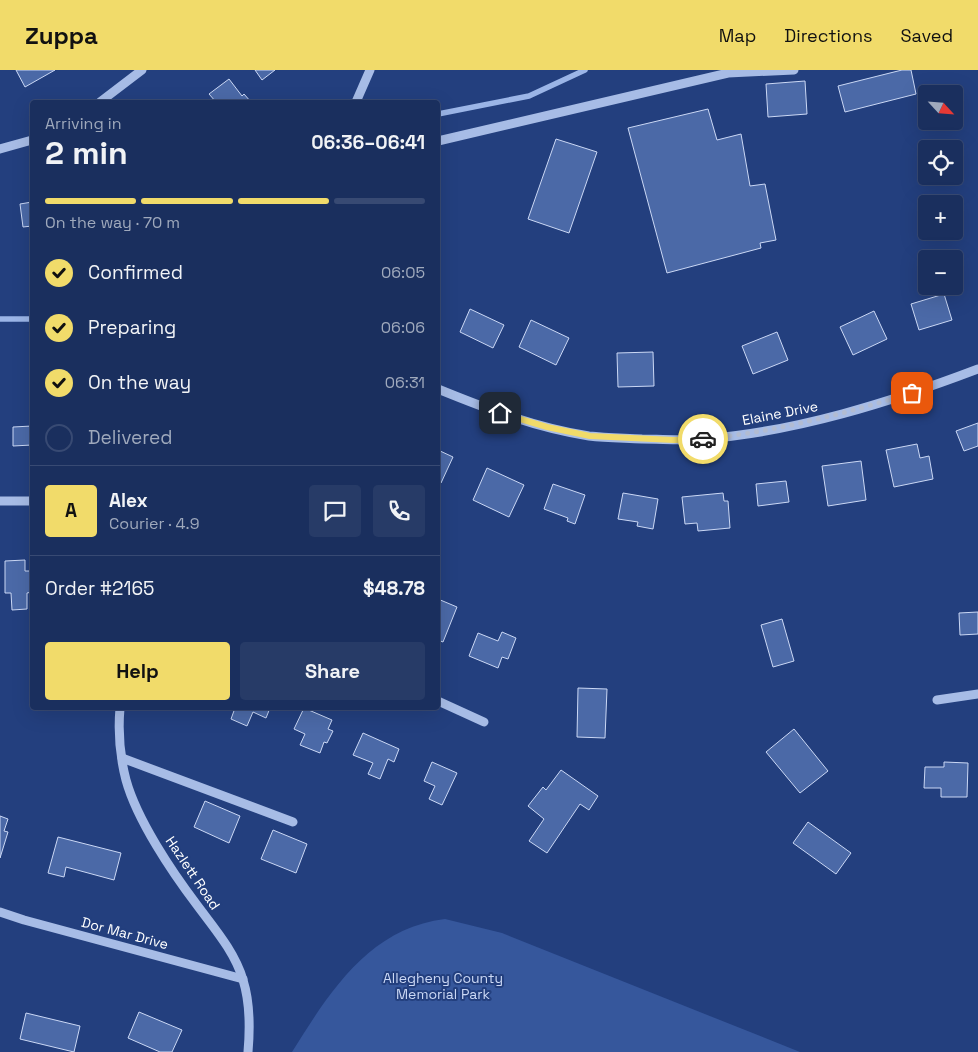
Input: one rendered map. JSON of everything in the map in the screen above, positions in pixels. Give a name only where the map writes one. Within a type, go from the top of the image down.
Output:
[{"type":"street","points":[[103,100],[142,70]]},
{"type":"street","points":[[357,100],[370,70]]},
{"type":"street","points":[[440,141],[728,73],[794,70]]},
{"type":"street","points":[[0,149],[30,141]]},
{"type":"street","name":"Elaine Drive","points":[[440,390],[484,408],[515,418],[590,436],[702,439],[836,416],[912,393],[978,369]]},
{"type":"street","points":[[0,502],[30,501]]},
{"type":"street","points":[[937,700],[978,694]]},
{"type":"street","points":[[440,702],[484,722]]},
{"type":"street","name":"Hazlett Road","points":[[120,710],[119,732],[122,758],[126,780],[136,807],[184,887],[224,942],[243,979],[248,1021],[248,1052]]},
{"type":"street","points":[[122,758],[293,822]]},
{"type":"street","name":"Dor Mar Drive","points":[[0,912],[243,979]]},
{"type":"green space","name":"Allegheny County Memorial Park","points":[[445,919],[502,933],[800,1052],[292,1052],[337,986],[373,949],[394,935],[418,925]]},
{"type":"building","points":[[16,70],[55,70],[25,87]]},
{"type":"building","points":[[255,70],[275,70],[262,80]]},
{"type":"building","points":[[902,70],[911,70],[916,94],[845,112],[838,86]]},
{"type":"building","points":[[229,79],[242,96],[244,94],[249,100],[214,100],[209,94]]},
{"type":"building","points":[[805,81],[807,114],[768,117],[766,84]]},
{"type":"building","points":[[708,109],[717,140],[741,134],[750,186],[765,184],[776,240],[760,243],[761,248],[667,273],[628,128]]},
{"type":"building","points":[[556,139],[597,152],[569,233],[528,219]]},
{"type":"building","points":[[30,202],[30,226],[23,227],[20,204]]},
{"type":"building","points":[[944,295],[952,320],[919,330],[911,304]]},
{"type":"building","points":[[470,309],[504,325],[493,348],[460,332]]},
{"type":"building","points":[[874,311],[887,339],[853,355],[840,327]]},
{"type":"building","points":[[531,320],[569,338],[556,365],[519,347]]},
{"type":"building","points":[[777,332],[788,360],[753,374],[742,346]]},
{"type":"building","points":[[653,352],[654,386],[618,387],[617,353]]},
{"type":"building","points":[[978,423],[978,446],[964,451],[956,431]]},
{"type":"building","points":[[30,426],[30,445],[13,446],[13,427]]},
{"type":"building","points":[[917,444],[920,458],[929,456],[933,479],[894,487],[886,450]]},
{"type":"building","points":[[440,451],[453,457],[440,482]]},
{"type":"building","points":[[861,461],[866,500],[828,506],[822,466]]},
{"type":"building","points":[[487,468],[524,485],[509,517],[473,500]]},
{"type":"building","points":[[786,481],[789,502],[758,506],[756,484]]},
{"type":"building","points":[[553,484],[585,495],[575,524],[567,521],[568,518],[544,509]]},
{"type":"building","points":[[623,493],[658,499],[653,529],[637,526],[638,522],[618,519]]},
{"type":"building","points":[[723,493],[724,501],[728,501],[730,528],[698,531],[697,523],[685,524],[682,497]]},
{"type":"building","points":[[25,560],[25,571],[30,571],[30,592],[27,593],[27,609],[12,610],[11,593],[5,593],[5,561]]},
{"type":"building","points":[[440,600],[457,607],[443,642],[440,641]]},
{"type":"building","points":[[978,612],[978,634],[960,635],[959,613]]},
{"type":"building","points":[[782,619],[794,661],[773,667],[761,625]]},
{"type":"building","points":[[502,632],[516,638],[508,659],[502,657],[498,668],[469,656],[478,633],[498,641]]},
{"type":"building","points":[[578,688],[607,689],[605,738],[577,737]]},
{"type":"building","points":[[234,710],[269,710],[266,718],[253,712],[247,726],[231,719]]},
{"type":"building","points":[[303,710],[309,710],[332,720],[328,729],[333,731],[327,743],[324,742],[320,753],[300,745],[305,734],[294,729]]},
{"type":"building","points":[[794,729],[828,771],[800,793],[766,752]]},
{"type":"building","points":[[363,733],[399,749],[394,762],[388,759],[380,779],[368,774],[373,763],[353,755]]},
{"type":"building","points":[[432,762],[457,773],[442,805],[429,799],[435,786],[424,781]]},
{"type":"building","points":[[944,762],[968,763],[967,797],[941,797],[941,788],[924,788],[925,767],[944,767]]},
{"type":"building","points":[[561,770],[598,796],[589,810],[580,804],[547,853],[529,841],[544,819],[528,806],[543,787],[546,790]]},
{"type":"building","points":[[205,801],[240,816],[229,843],[194,827]]},
{"type":"building","points":[[0,816],[8,819],[4,831],[8,832],[0,858]]},
{"type":"building","points":[[808,822],[851,853],[836,874],[793,843]]},
{"type":"building","points":[[273,830],[307,844],[296,873],[261,859]]},
{"type":"building","points":[[58,837],[121,853],[114,880],[66,867],[64,877],[48,873]]},
{"type":"building","points":[[139,1012],[182,1030],[172,1052],[160,1052],[128,1038]]},
{"type":"building","points":[[26,1013],[80,1026],[74,1052],[20,1039]]},
{"type":"waterway","points":[[440,114],[529,96],[585,70]]},
{"type":"waterway","points":[[0,319],[30,319]]},
{"type":"way so far","points":[[703,439],[836,416],[912,393]]},
{"type":"route","points":[[500,413],[547,427],[590,436],[674,440],[703,439]]}]
